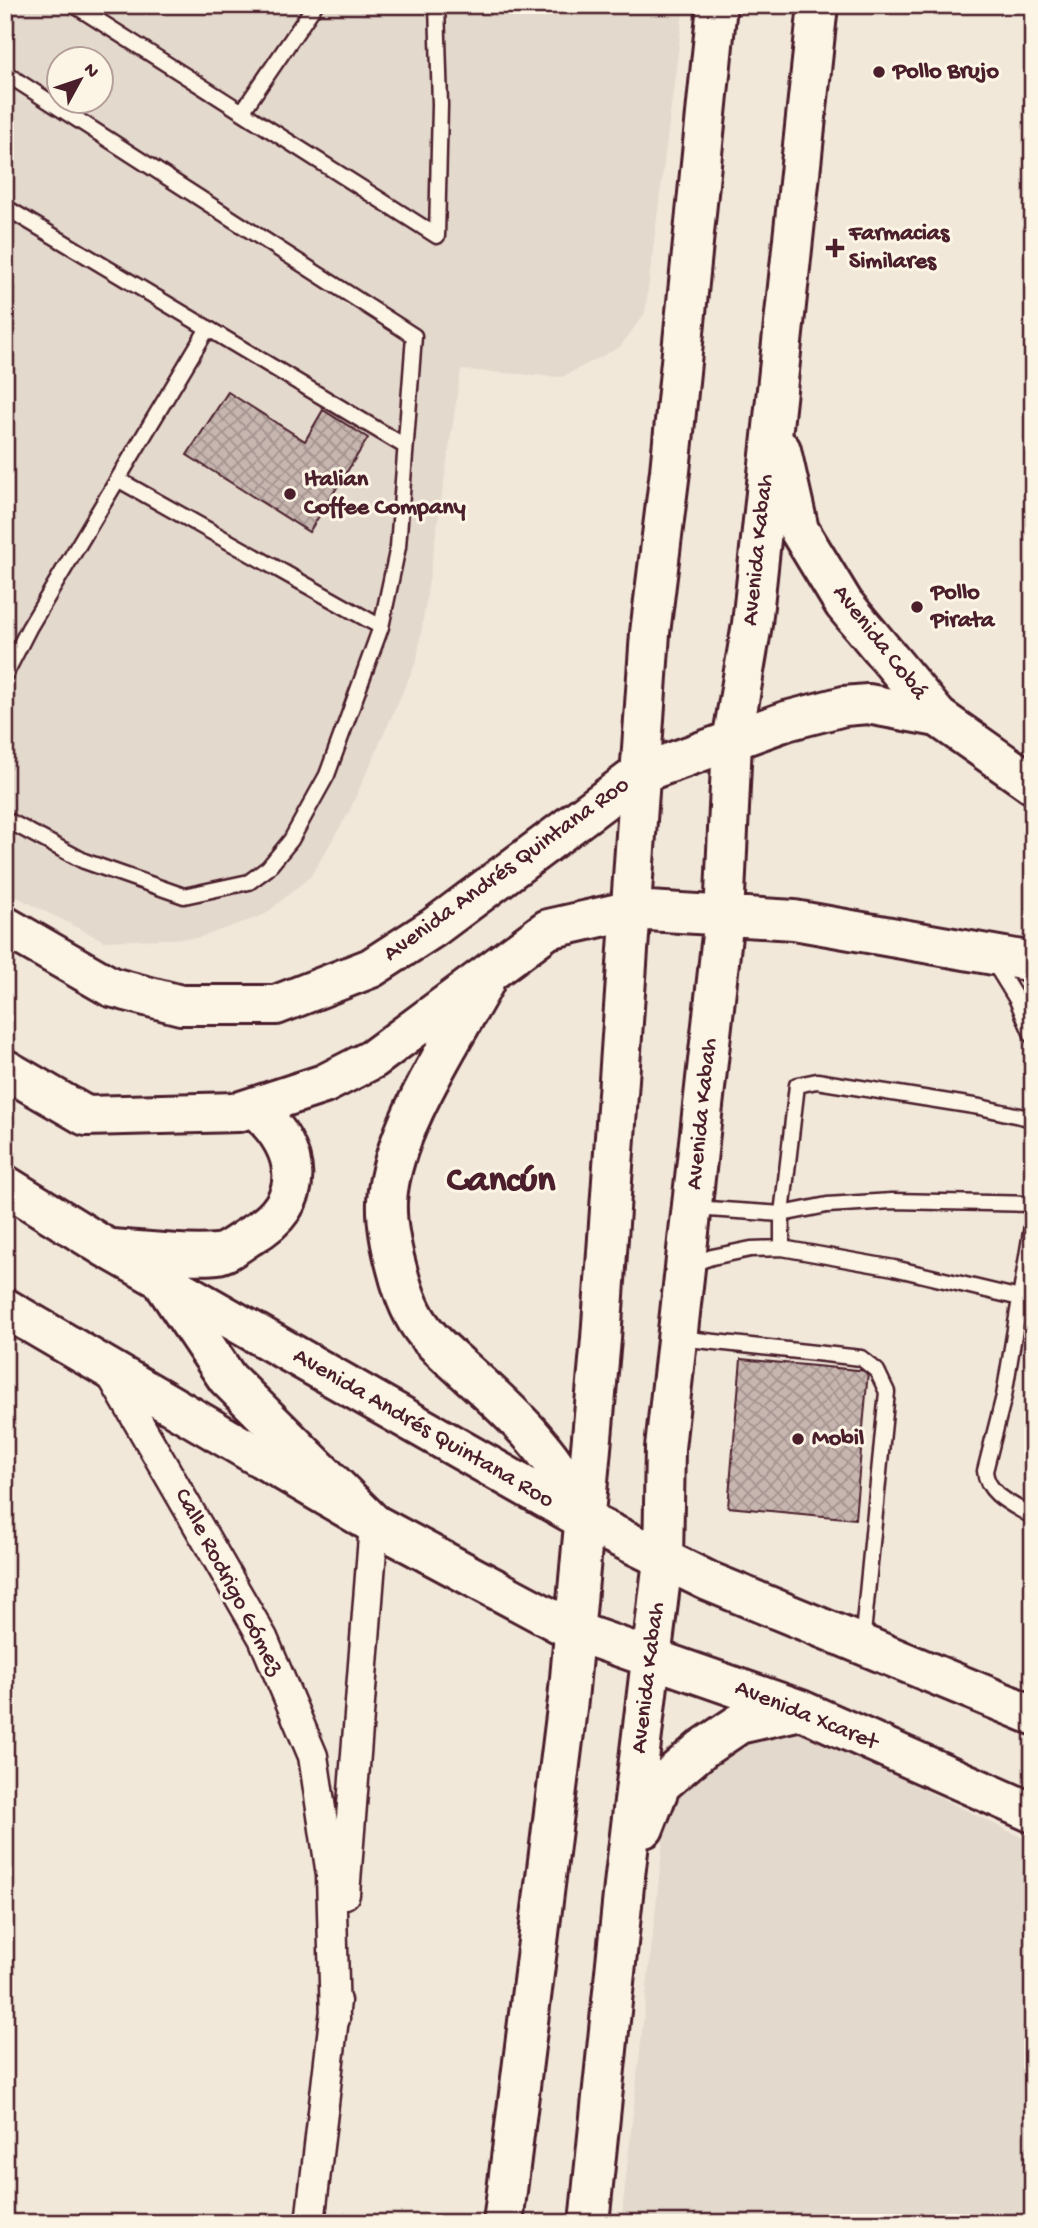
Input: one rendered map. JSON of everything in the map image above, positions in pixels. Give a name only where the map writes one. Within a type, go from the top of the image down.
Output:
[{"type":"main road","points":[[503,2223],[574,1631],[601,1339],[650,633],[717,5]]},
{"type":"main road","name":"Avenida Kabah","points":[[589,2223],[625,1876],[663,1560],[665,1448],[724,917],[732,742],[752,624],[818,5]]},
{"type":"main road","name":"Avenida Cobá","points":[[774,419],[799,530],[844,604],[938,717],[1033,784]]},
{"type":"main road","name":"Avenida Andrés Quintana Roo","points":[[5,926],[111,987],[181,1005],[275,1005],[371,968],[433,928],[639,774],[786,721],[844,706],[868,704],[938,717]]},
{"type":"main road","points":[[5,1069],[86,1116],[238,1112],[256,1109],[324,1084],[373,1059],[548,929],[632,910],[794,920],[1033,962]]},
{"type":"main road","points":[[488,975],[423,1094],[397,1152],[387,1200],[391,1247],[402,1288],[424,1331],[515,1416],[556,1464],[574,1493],[584,1520]]},
{"type":"main road","points":[[108,1249],[219,1254],[258,1232],[276,1215],[286,1203],[293,1182],[290,1154],[276,1127],[256,1109]]},
{"type":"main road","name":"Avenida Andrés Quintana Roo","points":[[5,1185],[161,1280],[584,1520],[663,1560]]},
{"type":"main road","points":[[161,1280],[227,1378],[374,1524]]},
{"type":"main road","points":[[5,1308],[374,1524],[574,1631]]},
{"type":"main road","points":[[663,1560],[1033,1715]]},
{"type":"main road","name":"Avenida Xcaret","points":[[574,1631],[801,1710],[1033,1813]]},
{"type":"main road","points":[[625,1876],[661,1784],[702,1749],[739,1724],[801,1710]]},
{"type":"street","name":"Calle Rodrigo Gómez","points":[[105,1366],[263,1637],[313,1756],[331,1875],[335,2019]]},
{"type":"street","name":"Calle Rodrigo Gómez","points":[[310,2223],[335,2019],[374,1524]]},
{"type":"lane","points":[[74,5],[437,236],[440,105],[437,5]]},
{"type":"lane","points":[[242,112],[315,5]]},
{"type":"lane","points":[[5,73],[414,335],[403,445],[398,547],[381,628],[327,775],[290,840],[268,868],[249,882],[184,896],[84,861],[5,819]]},
{"type":"lane","points":[[5,207],[403,445]]},
{"type":"lane","points":[[5,675],[29,628],[120,480],[208,328]]},
{"type":"lane","points":[[120,480],[381,628]]},
{"type":"lane","points":[[987,952],[1017,1000],[1033,1037]]},
{"type":"lane","points":[[782,1248],[782,1214],[797,1086],[817,1082],[979,1107],[1033,1119]]},
{"type":"lane","points":[[693,1208],[782,1214],[827,1205],[892,1201],[1033,1204]]},
{"type":"lane","points":[[1033,1220],[1003,1396],[985,1471],[986,1482],[997,1494],[1033,1517]]},
{"type":"lane","points":[[685,1267],[712,1257],[782,1248],[894,1268],[1020,1298]]},
{"type":"lane","points":[[677,1338],[861,1358],[877,1371],[887,1392],[862,1645]]},
{"type":"shaded area","points":[[5,5],[684,5],[645,313],[620,347],[562,377],[461,370],[417,660],[349,812],[311,876],[264,915],[198,938],[104,941],[5,891]]},
{"type":"shaded area","points":[[798,1728],[1033,1843],[1033,2223],[621,2223],[666,1814],[682,1782],[735,1738]]},
{"type":"building","name":"Italian Coffee Company","points":[[228,392],[305,441],[323,410],[368,438],[309,532],[187,455]]},
{"type":"building","name":"Mobil","points":[[741,1359],[868,1371],[855,1519],[728,1507]]},
{"type":"place","name":"Pollo Brujo","points":[[879,72]]},
{"type":"place","name":"Farmacias Similares","points":[[835,248]]},
{"type":"place","name":"Italian Coffee Company","points":[[290,494]]},
{"type":"place","name":"Pollo Pirata","points":[[917,607]]},
{"type":"place","name":"Mobil","points":[[798,1439]]},
{"type":"district","name":"Cancún","points":[[501,1182]]}]
